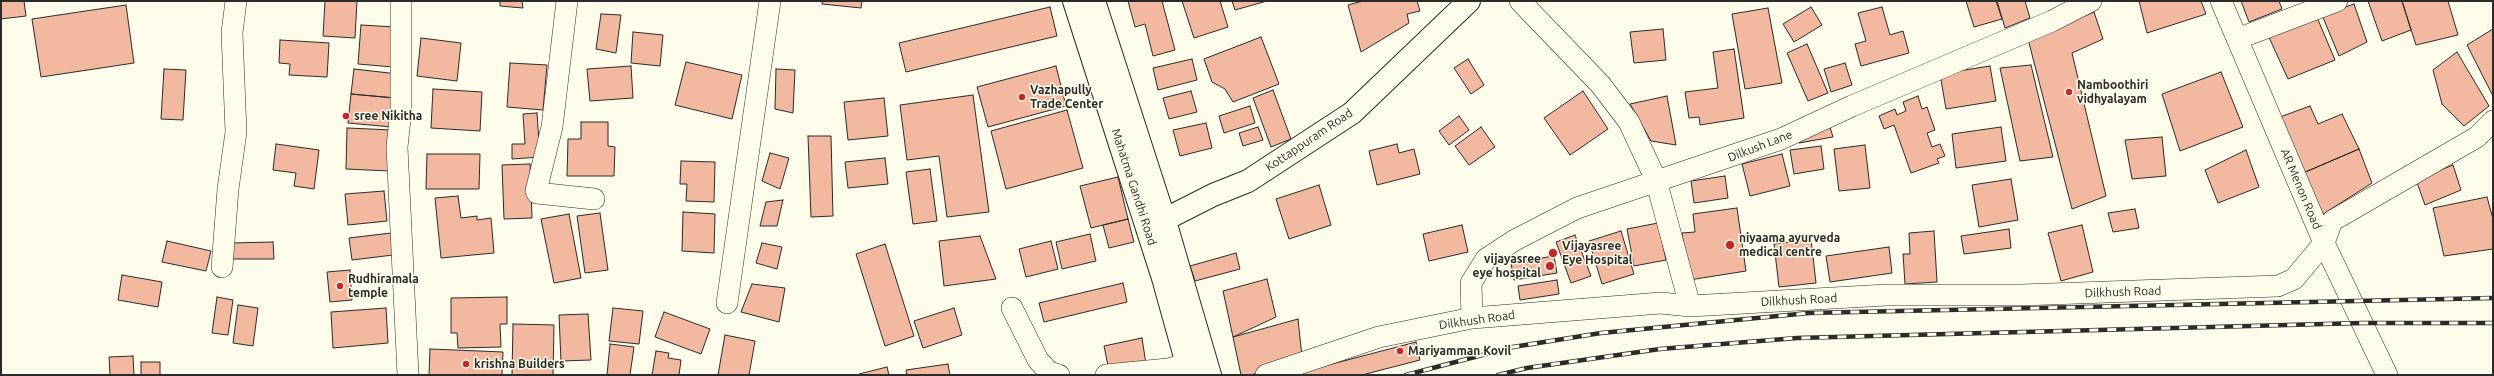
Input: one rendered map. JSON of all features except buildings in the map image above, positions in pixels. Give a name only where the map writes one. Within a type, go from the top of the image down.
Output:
[{"type":"main road","name":"Mahatma Gandhi Road","points":[[1074,1],[1210,375]]},
{"type":"main road","name":"Mahatma Gandhi Road","points":[[1094,1],[1156,225],[1163,278],[1188,369]]},
{"type":"main road","name":"Kottappuram Road","points":[[1156,225],[1213,195],[1248,180],[1352,113],[1469,1]]},
{"type":"street","points":[[222,267],[228,190],[236,132],[232,33],[236,1]]},
{"type":"street","points":[[401,1],[401,110],[397,154],[398,208],[406,305],[408,375]]},
{"type":"street","points":[[567,1],[552,127],[536,191],[538,193],[594,198]]},
{"type":"street","points":[[727,303],[770,1]]},
{"type":"street","points":[[1520,1],[1600,84],[1624,116],[1656,180],[1690,306]]},
{"type":"street","name":"Dilkush Lane","points":[[1472,318],[1470,283],[1486,259],[1514,240],[1577,208],[1656,180],[1736,156],[1780,139],[1852,106],[2052,21],[2091,1]]},
{"type":"street","name":"AR Menon Road","points":[[2221,1],[2324,243],[2387,375]]},
{"type":"street","points":[[2237,39],[2337,1]]},
{"type":"street","name":"Dilkhush Road","points":[[1266,375],[1379,337],[1472,318],[1661,303],[1690,306],[1887,295],[2021,295],[2278,286],[2294,279],[2324,243],[2332,221],[2477,137],[2493,121]]},
{"type":"street","points":[[1012,308],[1038,360],[1049,372],[1059,375]]},
{"type":"street","points":[[1106,375],[1168,369],[1188,369]]},
{"type":"railway","points":[[1406,375],[1513,347],[1601,333],[1809,313],[2493,298]]},
{"type":"railway","points":[[1498,375],[1527,368],[1660,349],[1797,338],[2362,323],[2493,323]]},
{"type":"place","name":"Namboothiri vidhyalayam","points":[[2069,92]]},
{"type":"place","name":"Vazhapully Trade Center","points":[[1022,97]]},
{"type":"place","name":"sree Nikitha","points":[[346,116]]},
{"type":"place","name":"niyaama ayurveda medical centre","points":[[1730,245]]},
{"type":"place","name":"Vijayasree Eye Hospital","points":[[1553,253]]},
{"type":"place","name":"vijayasree eye hospital","points":[[1550,266]]},
{"type":"place","name":"Rudhiramala temple","points":[[340,286]]},
{"type":"place","name":"Mariyamman Kovil","points":[[1400,351]]},
{"type":"place","name":"krishna Builders","points":[[466,364]]}]
